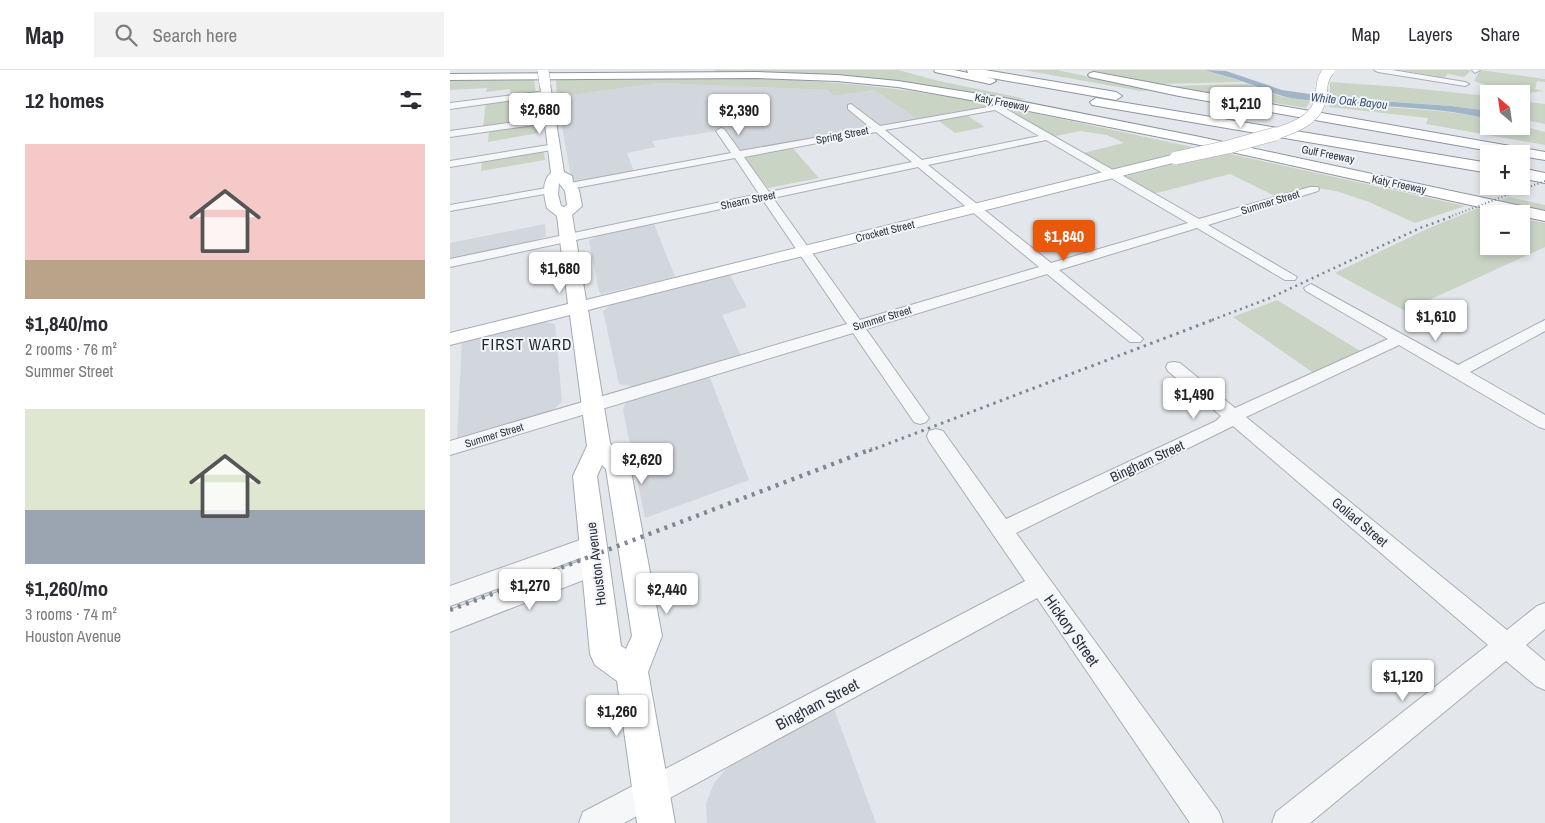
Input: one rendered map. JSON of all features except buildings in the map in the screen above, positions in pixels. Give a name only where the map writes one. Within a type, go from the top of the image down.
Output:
[{"type":"highway","points":[[939,70],[1091,104],[1480,166]]},
{"type":"highway","points":[[960,70],[1049,84],[1480,165]]},
{"type":"highway","points":[[1004,70],[1480,158]]},
{"type":"highway","points":[[1114,70],[1545,148]]},
{"type":"highway","points":[[1080,72],[1545,156]]},
{"type":"highway","name":"Gulf Freeway","points":[[925,73],[1052,100],[1091,104],[1379,164]]},
{"type":"highway","name":"Katy Freeway","points":[[450,77],[720,75],[856,79],[954,93],[1200,141],[1545,216]]},
{"type":"highway","points":[[1142,116],[1480,171]]},
{"type":"highway","points":[[1305,125],[1480,151]]},
{"type":"highway","points":[[1200,141],[1480,188]]},
{"type":"highway","points":[[1530,158],[1545,160]]},
{"type":"highway","points":[[1530,168],[1545,171]]},
{"type":"highway","points":[[1530,175],[1545,178]]},
{"type":"highway","points":[[1530,180],[1545,183]]},
{"type":"main road","points":[[543,70],[558,174]]},
{"type":"main road","points":[[1316,112],[1320,106],[1323,77],[1329,70]]},
{"type":"main road","name":"Crockett Street","points":[[450,339],[1286,130],[1306,120],[1316,112]]},
{"type":"main road","points":[[558,174],[564,176],[570,186],[575,206],[564,214]]},
{"type":"main road","points":[[558,174],[553,178],[554,208],[564,214],[599,446],[618,466],[647,636],[632,672],[654,808]]},
{"type":"main road","name":"Houston Avenue","points":[[599,446],[585,476],[606,654],[632,672]]},
{"type":"street","points":[[1378,70],[1465,84]]},
{"type":"street","points":[[450,106],[546,88]]},
{"type":"street","name":"Spring Street","points":[[570,186],[996,107],[1046,137]]},
{"type":"street","points":[[854,110],[1135,339]]},
{"type":"street","points":[[450,134],[551,120]]},
{"type":"street","points":[[721,131],[920,418]]},
{"type":"street","points":[[1046,137],[1290,277]]},
{"type":"street","name":"Shearn Street","points":[[450,263],[1046,137]]},
{"type":"street","points":[[450,164],[555,147]]},
{"type":"street","name":"Summer Street","points":[[450,448],[1314,189]]},
{"type":"street","points":[[450,208],[552,190]]},
{"type":"street","points":[[1311,288],[1545,423]]},
{"type":"street","points":[[1458,372],[1545,325]]},
{"type":"street","name":"Bingham Street","points":[[1002,530],[1222,425],[1233,416],[1400,339]]},
{"type":"street","name":"Goliad Street","points":[[1174,368],[1545,677]]},
{"type":"street","name":"Hickory Street","points":[[936,436],[1208,823]]},
{"type":"street","points":[[450,596],[595,555]]},
{"type":"street","points":[[450,621],[595,555]]},
{"type":"street","name":"Bingham Street","points":[[594,823],[654,808],[1040,585]]},
{"type":"street","points":[[1287,823],[1545,614]]},
{"type":"shaded area","points":[[658,83],[827,90],[834,96],[874,90],[917,119],[731,154],[716,131],[652,141],[655,147],[627,153],[634,172],[572,183],[557,97]]},
{"type":"shaded area","points":[[545,224],[546,236],[535,241],[450,261],[450,243]]},
{"type":"shaded area","points":[[654,224],[675,277],[601,294],[590,240],[598,236]]},
{"type":"shaded area","points":[[730,275],[747,307],[722,315],[741,356],[637,387],[619,384],[603,311],[611,305]]},
{"type":"shaded area","points":[[544,322],[555,324],[562,402],[544,414],[457,439],[462,341]]},
{"type":"shaded area","points":[[709,375],[749,480],[645,518],[623,410],[625,404],[632,399]]},
{"type":"shaded area","points":[[833,706],[876,823],[707,823],[706,804],[714,783],[728,767],[748,751]]},
{"type":"green space","points":[[715,70],[898,70],[939,81],[1026,99],[1018,100],[942,87],[867,78]]},
{"type":"green space","points":[[1023,70],[1057,70],[1151,90],[1141,91]]},
{"type":"green space","points":[[1089,70],[1204,70],[1244,82],[1161,84]]},
{"type":"green space","points":[[1401,70],[1471,71],[1464,77],[1448,74],[1444,78]]},
{"type":"green space","points":[[1480,70],[1545,79],[1545,82],[1537,81],[1535,89],[1544,91],[1530,93],[1530,85],[1486,85],[1474,81]]},
{"type":"green space","points":[[728,78],[795,80],[861,85],[928,93],[994,105],[917,119],[874,90],[834,96],[827,90],[658,83],[557,97],[556,80]]},
{"type":"green space","points":[[534,80],[536,93],[511,96],[510,89],[486,92],[487,88],[450,90],[450,81]]},
{"type":"green space","points":[[1330,82],[1401,87],[1480,95],[1480,110],[1451,106],[1330,97]]},
{"type":"green space","points":[[1248,84],[1280,96],[1310,101],[1306,108],[1169,86]]},
{"type":"green space","points":[[536,95],[538,120],[483,128],[486,102]]},
{"type":"green space","points":[[1530,102],[1545,104],[1545,124],[1530,121]]},
{"type":"green space","points":[[1330,103],[1429,110],[1469,115],[1480,117],[1480,134],[1426,124],[1428,118],[1329,107]]},
{"type":"green space","points":[[1006,107],[1197,148],[1113,169],[1083,153],[1124,143],[1107,135],[1080,131],[1056,136],[1046,134]]},
{"type":"green space","points":[[965,114],[985,127],[955,133],[936,119]]},
{"type":"green space","points":[[536,123],[538,133],[488,142],[489,130]]},
{"type":"green space","points":[[1530,128],[1545,132],[1545,145],[1488,135],[1530,135]]},
{"type":"green space","points":[[791,146],[819,178],[768,188],[744,157]]},
{"type":"green space","points":[[544,152],[545,160],[481,171],[482,160]]},
{"type":"green space","points":[[1221,152],[1465,206],[1415,223],[1369,202],[1336,191],[1310,187],[1275,196],[1230,174],[1153,194],[1123,177]]},
{"type":"green space","points":[[1509,197],[1545,205],[1545,213],[1530,210],[1530,205],[1509,205],[1495,202]]},
{"type":"green space","points":[[1480,208],[1480,255],[1528,255],[1405,311],[1335,273],[1427,229]]},
{"type":"green space","points":[[1530,220],[1545,223],[1545,247],[1530,254]]},
{"type":"green space","points":[[1277,300],[1362,352],[1315,374],[1233,317]]},
{"type":"water","name":"White Oak Bayou","points":[[1204,70],[1226,71],[1282,90],[1337,98],[1480,110],[1480,117],[1418,108],[1322,102],[1291,98]]},
{"type":"railway","points":[[1449,217],[1545,181]]},
{"type":"railway","points":[[1212,320],[1270,298],[1420,228],[1453,216]]},
{"type":"railway","points":[[869,451],[1215,319]]},
{"type":"railway","points":[[450,610],[872,449]]},
{"type":"district","name":"FIRST WARD","points":[[527,344]]}]
